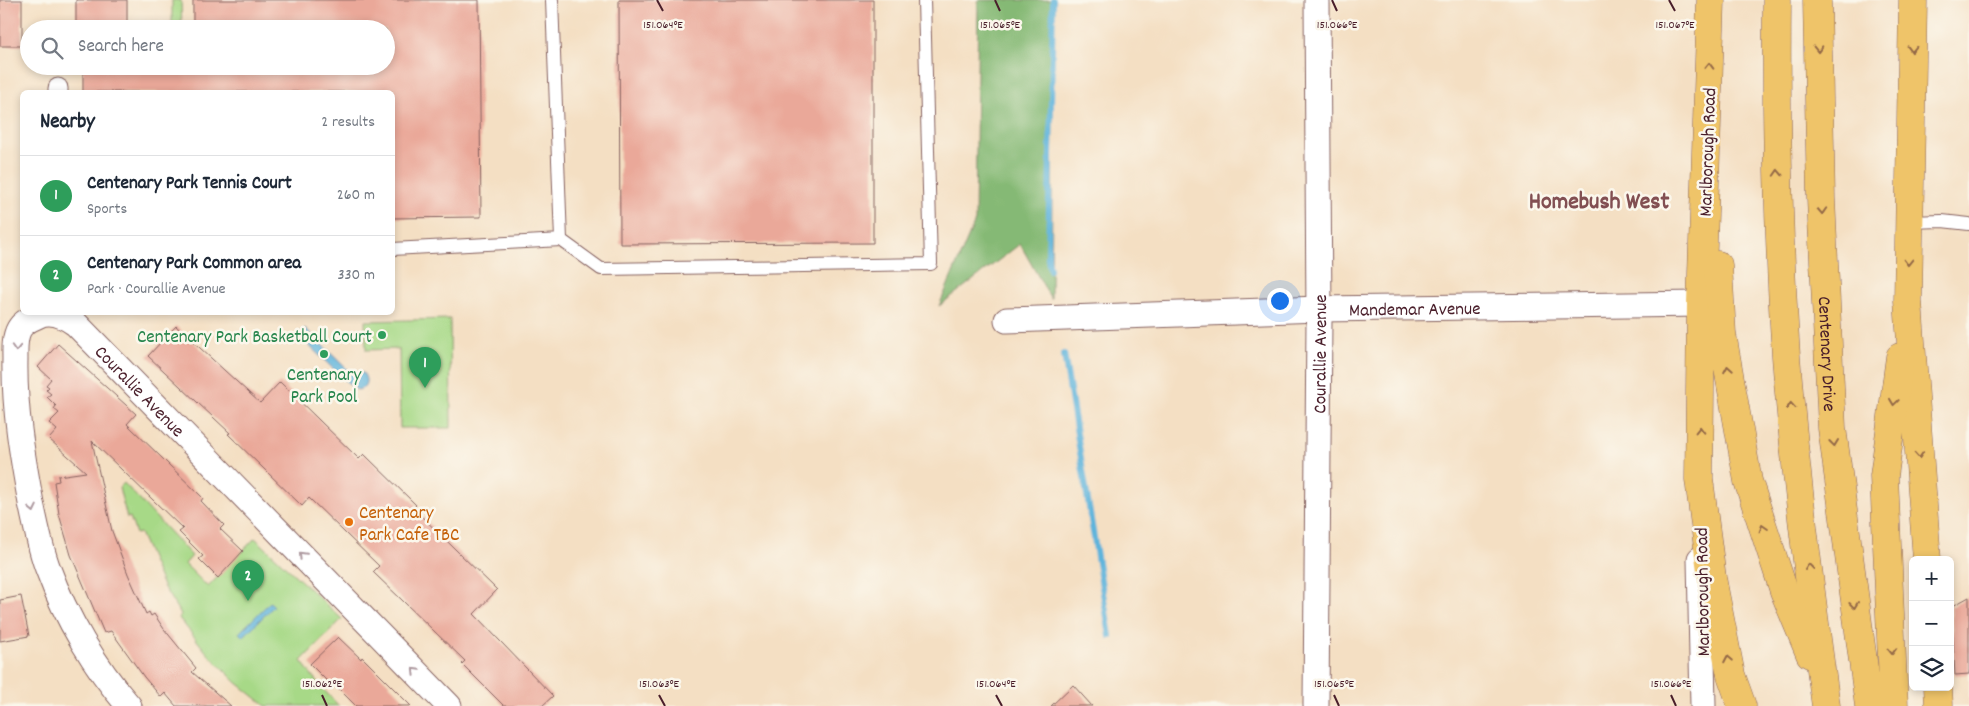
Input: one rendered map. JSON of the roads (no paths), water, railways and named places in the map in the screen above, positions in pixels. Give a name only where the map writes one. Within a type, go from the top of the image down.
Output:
[{"type":"highway","name":"Marlborough Road","points":[[1710,0],[1709,97],[1701,304],[1699,479],[1712,578],[1731,674],[1742,706]]},
{"type":"highway","points":[[1777,0],[1776,130],[1786,355],[1795,454],[1825,695]]},
{"type":"highway","name":"Centenary Drive","points":[[1817,0],[1821,199],[1832,428],[1869,706]]},
{"type":"highway","points":[[1913,0],[1908,301],[1927,556]]},
{"type":"highway","points":[[1709,97],[1722,334],[1748,481],[1784,591],[1825,695]]},
{"type":"highway","points":[[1894,706],[1884,476],[1908,301]]},
{"type":"highway","points":[[1938,691],[1940,706]]},
{"type":"street","name":"Courallie Avenue","points":[[1316,706],[1317,0]]},
{"type":"street","name":"Mandemar Avenue","points":[[1007,320],[1318,309],[1701,304]]},
{"type":"street","name":"Courallie Avenue","points":[[38,315],[26,321],[19,330],[16,341],[14,381],[18,431],[39,541],[60,597],[90,654],[129,706]]},
{"type":"street","name":"Courallie Avenue","points":[[57,315],[69,319],[76,324],[450,706]]},
{"type":"street","name":"Marlborough Road","points":[[1699,479],[1703,706]]},
{"type":"lane","points":[[552,0],[561,240]]},
{"type":"lane","points":[[395,249],[561,240],[601,269],[931,264],[924,0]]},
{"type":"lane","points":[[1909,222],[1942,221],[1969,224]]},
{"type":"water","name":"Centenary Park Pool","points":[[305,328],[353,375],[358,372],[363,373],[366,384],[363,388],[357,390],[351,386],[298,335]]},
{"type":"water","points":[[270,602],[274,606],[243,637],[239,633]]},
{"type":"waterway","points":[[1050,270],[1048,258],[1053,0]]},
{"type":"waterway","points":[[1064,354],[1110,636]]},
{"type":"place","name":"Centenary Park Basketball Court","points":[[382,335]]},
{"type":"place","name":"Centenary Park Pool","points":[[324,354]]},
{"type":"place","name":"Centenary Park Tennis Court","points":[[425,388]]},
{"type":"place","name":"Centenary Park Cafe TBC","points":[[349,522]]},
{"type":"place","name":"Centenary Park Common area","points":[[248,601]]},
{"type":"district","name":"Homebush West","points":[[1599,200]]}]
